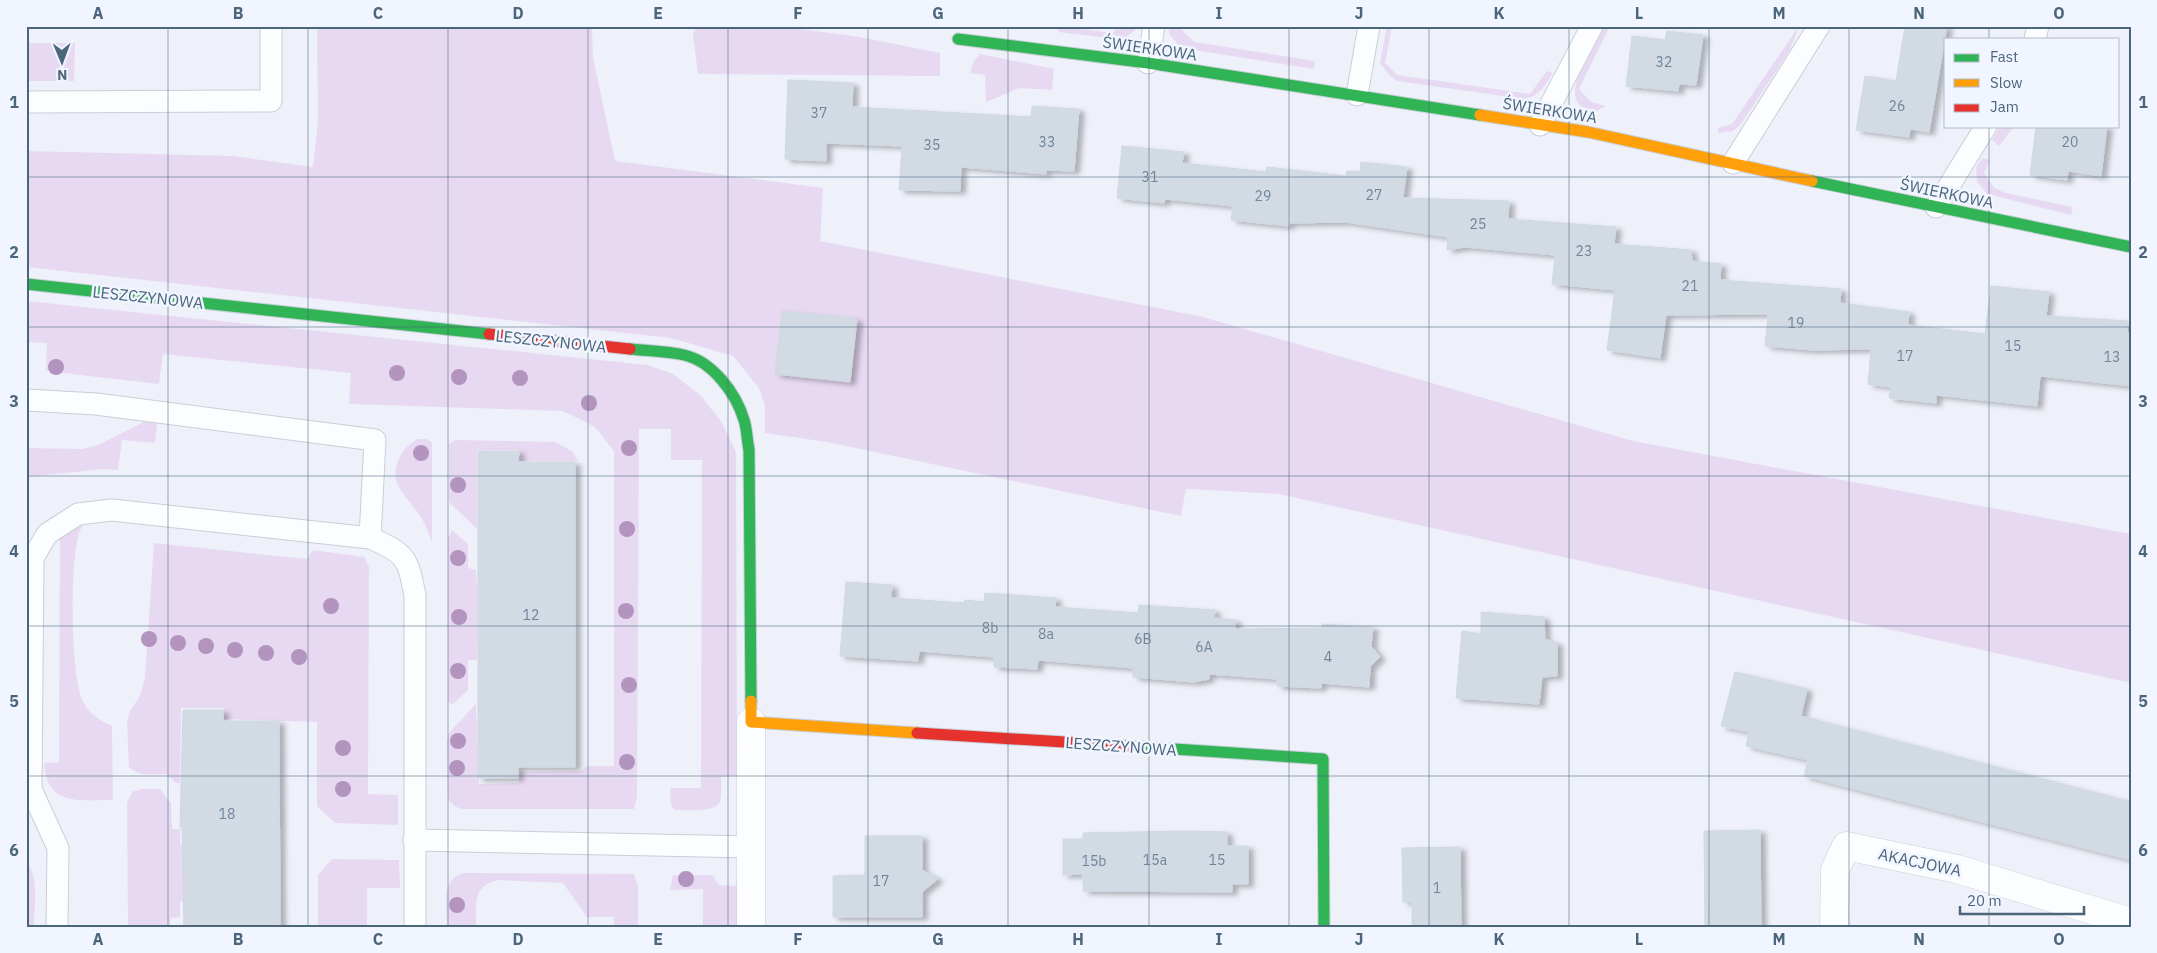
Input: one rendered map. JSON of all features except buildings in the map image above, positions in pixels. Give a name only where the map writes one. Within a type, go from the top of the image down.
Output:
[{"type":"street","name":"ŚWIERKOWA","points":[[959,33],[1611,136],[1936,207],[2131,247]]},
{"type":"street","name":"LESZCZYNOWA","points":[[26,284],[685,355],[704,363],[723,382],[735,399],[744,420],[749,450],[751,927]]},
{"type":"street","name":"LESZCZYNOWA","points":[[751,722],[1323,759],[1324,927]]},
{"type":"street","name":"AKACJOWA","points":[[1834,927],[1835,870],[1846,846],[1957,869],[2131,922]]},
{"type":"lane","points":[[26,102],[271,101],[271,26]]},
{"type":"lane","points":[[1148,63],[1154,26]]},
{"type":"lane","points":[[1357,96],[1369,26]]},
{"type":"lane","points":[[1540,125],[1592,26]]},
{"type":"lane","points":[[1733,163],[1819,26]]},
{"type":"lane","points":[[1936,207],[1985,128]]},
{"type":"lane","points":[[26,400],[96,404],[375,440],[370,538]]},
{"type":"lane","points":[[57,927],[58,848],[31,789],[33,558],[47,534],[78,514],[112,510],[370,538],[394,548],[410,567],[415,596],[415,927]]},
{"type":"lane","points":[[414,840],[751,847]]},
{"type":"shaded area","points":[[52,26],[197,26],[194,28]]},
{"type":"shaded area","points":[[317,26],[592,26],[593,57],[615,161],[823,188],[820,241],[1203,317],[1633,441],[2131,534],[2131,683],[1279,494],[1186,489],[1181,516],[827,442],[765,433],[765,405],[759,388],[733,356],[671,338],[26,267],[26,151],[233,156],[313,167],[318,120]]},
{"type":"shaded area","points":[[696,26],[777,26],[860,37],[940,53],[940,76],[698,74],[693,35]]},
{"type":"shaded area","points":[[1059,26],[1112,33],[1121,26],[1140,26],[1126,37],[1118,39],[1058,32]]},
{"type":"shaded area","points":[[1168,26],[1178,26],[1194,42],[1315,61],[1314,69],[1181,48],[1170,35]]},
{"type":"shaded area","points":[[1387,26],[1392,26],[1385,63],[1397,75],[1530,94],[1547,71],[1553,73],[1538,93],[1524,99],[1397,81],[1389,75],[1380,63]]},
{"type":"shaded area","points":[[1603,26],[1610,26],[1579,89],[1591,102],[1606,106],[1596,111],[1581,106],[1576,99],[1575,90],[1582,67]]},
{"type":"shaded area","points":[[1799,26],[1790,50],[1741,124],[1733,131],[1718,133],[1718,128],[1732,124]]},
{"type":"shaded area","points":[[26,43],[75,43],[74,81],[26,81]]},
{"type":"shaded area","points":[[980,54],[1054,69],[1052,90],[1019,88],[986,102],[985,75],[970,73],[974,61]]},
{"type":"shaded area","points":[[1999,128],[2012,128],[1999,146],[1992,140]]},
{"type":"shaded area","points":[[1983,158],[1990,160],[1984,173],[1994,188],[2006,193],[2073,207],[2071,215],[1987,194],[1977,181],[1976,167]]},
{"type":"shaded area","points":[[26,301],[648,365],[673,374],[700,395],[721,421],[736,452],[737,776],[721,777],[721,795],[718,805],[708,809],[675,810],[671,805],[670,788],[701,788],[702,460],[671,460],[671,429],[639,429],[637,797],[634,809],[462,809],[454,806],[448,799],[447,741],[449,733],[476,704],[479,784],[519,783],[520,772],[581,771],[587,766],[614,766],[614,451],[595,427],[563,411],[349,404],[351,373],[163,354],[159,384],[46,371],[47,343],[26,342]]},
{"type":"shaded area","points":[[158,415],[155,443],[122,440],[118,470],[104,469],[26,477],[26,448],[82,449],[98,445]]},
{"type":"shaded area","points":[[418,439],[426,439],[432,442],[432,542],[423,520],[400,489],[396,478],[399,458],[407,447]]},
{"type":"shaded area","points":[[456,440],[555,442],[572,451],[578,461],[520,461],[519,450],[477,450],[477,529],[449,502],[449,444]]},
{"type":"shaded area","points":[[90,517],[80,531],[76,548],[73,592],[74,645],[79,688],[83,702],[95,717],[112,726],[113,800],[77,800],[58,794],[51,787],[46,777],[44,763],[59,762],[60,540],[47,540]]},
{"type":"shaded area","points":[[452,530],[468,544],[468,568],[476,570],[477,586],[486,586],[486,645],[477,644],[477,660],[468,660],[468,690],[452,705],[448,701],[448,538]]},
{"type":"shaded area","points":[[154,543],[307,559],[313,550],[364,557],[369,567],[368,794],[398,795],[398,825],[335,823],[317,806],[317,722],[224,719],[224,708],[181,708],[180,783],[176,783],[166,774],[141,774],[129,767],[127,721],[130,711],[140,696],[145,678]]},
{"type":"shaded area","points":[[142,789],[160,789],[171,804],[172,829],[180,829],[180,845],[189,845],[189,901],[180,902],[180,917],[171,918],[170,927],[128,927],[127,803],[132,792]]},
{"type":"shaded area","points":[[332,859],[399,860],[400,888],[367,888],[367,927],[318,927],[318,875]]},
{"type":"shaded area","points":[[26,862],[35,884],[34,927],[26,927]]},
{"type":"shaded area","points":[[464,873],[634,874],[638,886],[638,927],[614,927],[614,917],[587,917],[563,883],[499,880],[484,886],[477,897],[476,927],[447,927],[446,894],[448,887],[456,876]]},
{"type":"shaded area","points":[[673,875],[712,875],[719,885],[737,886],[737,927],[703,927],[703,889],[670,890]]},
{"type":"traffic: fast","points":[[958,39],[1148,63],[1480,115]]},
{"type":"traffic: fast","points":[[1812,181],[2131,247]]},
{"type":"traffic: fast","points":[[26,284],[489,334]]},
{"type":"traffic: fast","points":[[630,349],[684,355],[704,364],[729,389],[744,420],[749,450],[751,701]]},
{"type":"traffic: fast","points":[[1129,746],[1323,759],[1324,927]]},
{"type":"traffic: slow","points":[[1480,115],[1588,132],[1812,181]]},
{"type":"traffic: slow","points":[[751,701],[751,722],[917,733]]},
{"type":"traffic: jam","points":[[489,334],[630,349]]},
{"type":"traffic: jam","points":[[917,733],[1129,746]]}]
